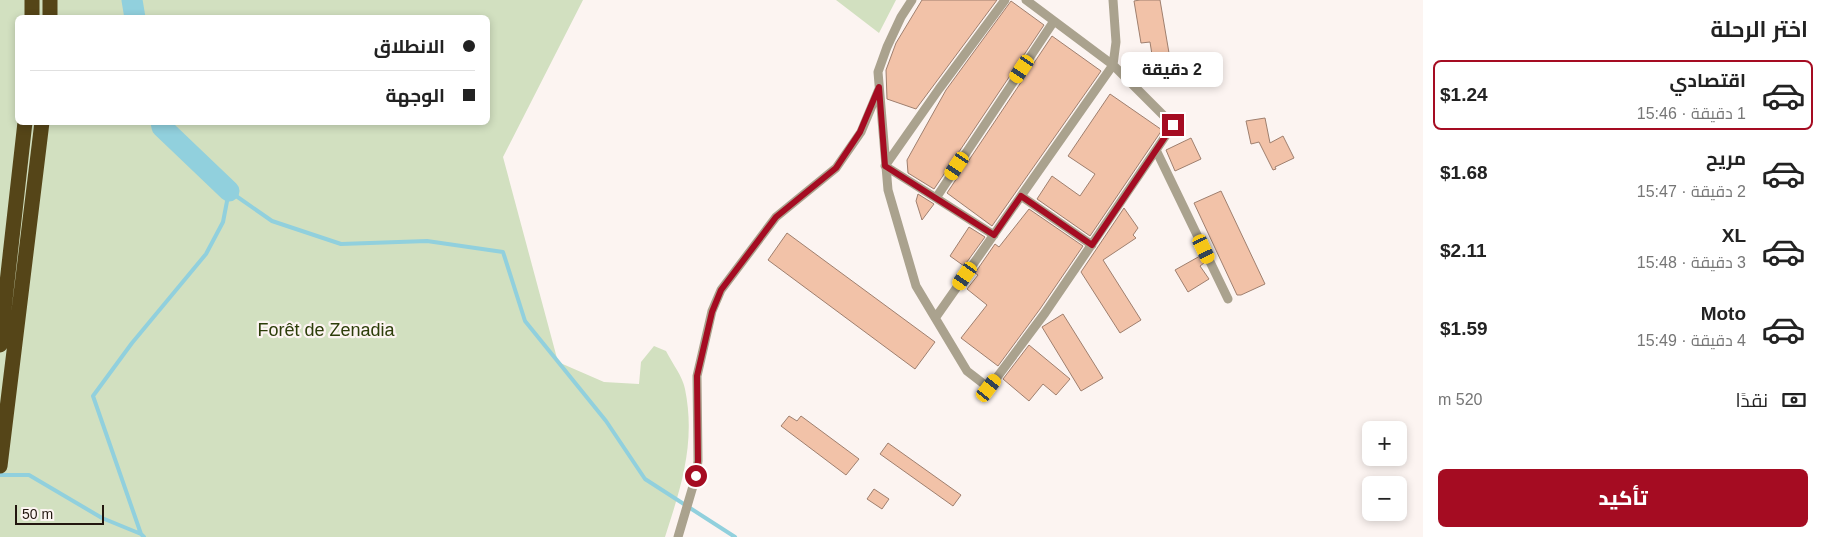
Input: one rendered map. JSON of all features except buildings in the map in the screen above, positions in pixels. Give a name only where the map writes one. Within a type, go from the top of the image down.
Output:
[{"type":"highway","points":[[32,0],[32,15]]},
{"type":"highway","points":[[50,0],[50,15]]},
{"type":"highway","points":[[0,345],[25,125]]},
{"type":"highway","points":[[0,466],[42,125]]},
{"type":"street","points":[[912,0],[901,17],[878,72],[888,190],[916,286],[967,371],[989,388],[1045,313],[1173,125],[1113,65],[1026,0]]},
{"type":"street","points":[[885,166],[939,88],[1005,0]]},
{"type":"street","points":[[936,317],[1113,65],[1116,42],[1112,0]]},
{"type":"street","points":[[936,198],[1054,21]]},
{"type":"street","points":[[678,537],[696,476],[698,461],[697,376],[712,312],[721,290],[776,217],[836,168],[860,132],[879,87]]},
{"type":"street","points":[[1156,150],[1228,299]]},
{"type":"street","points":[[885,166],[994,235]]},
{"type":"street","points":[[1021,196],[1092,245]]},
{"type":"green space","name":"Forêt de Zenadia","points":[[0,0],[583,0],[503,157],[558,362],[604,382],[639,384],[641,362],[654,346],[666,351],[682,380],[688,409],[688,446],[681,482],[665,537],[0,537]]},
{"type":"green space","points":[[836,0],[896,0],[879,33]]},
{"type":"waterway","points":[[132,0],[134,15]]},
{"type":"waterway","points":[[162,125],[229,191]]},
{"type":"waterway","points":[[144,537],[141,534],[93,396],[132,343],[206,254],[223,222],[229,191],[272,221],[341,244],[427,241],[503,252],[525,321],[606,421],[645,479],[735,537]]},
{"type":"waterway","points":[[0,475],[29,475],[102,518],[141,534]]},
{"type":"route","points":[[696,476],[698,461],[697,376],[712,312],[721,290],[776,217],[836,168],[860,132],[879,87],[885,166],[994,235],[1021,196],[1092,245],[1173,125]]}]
